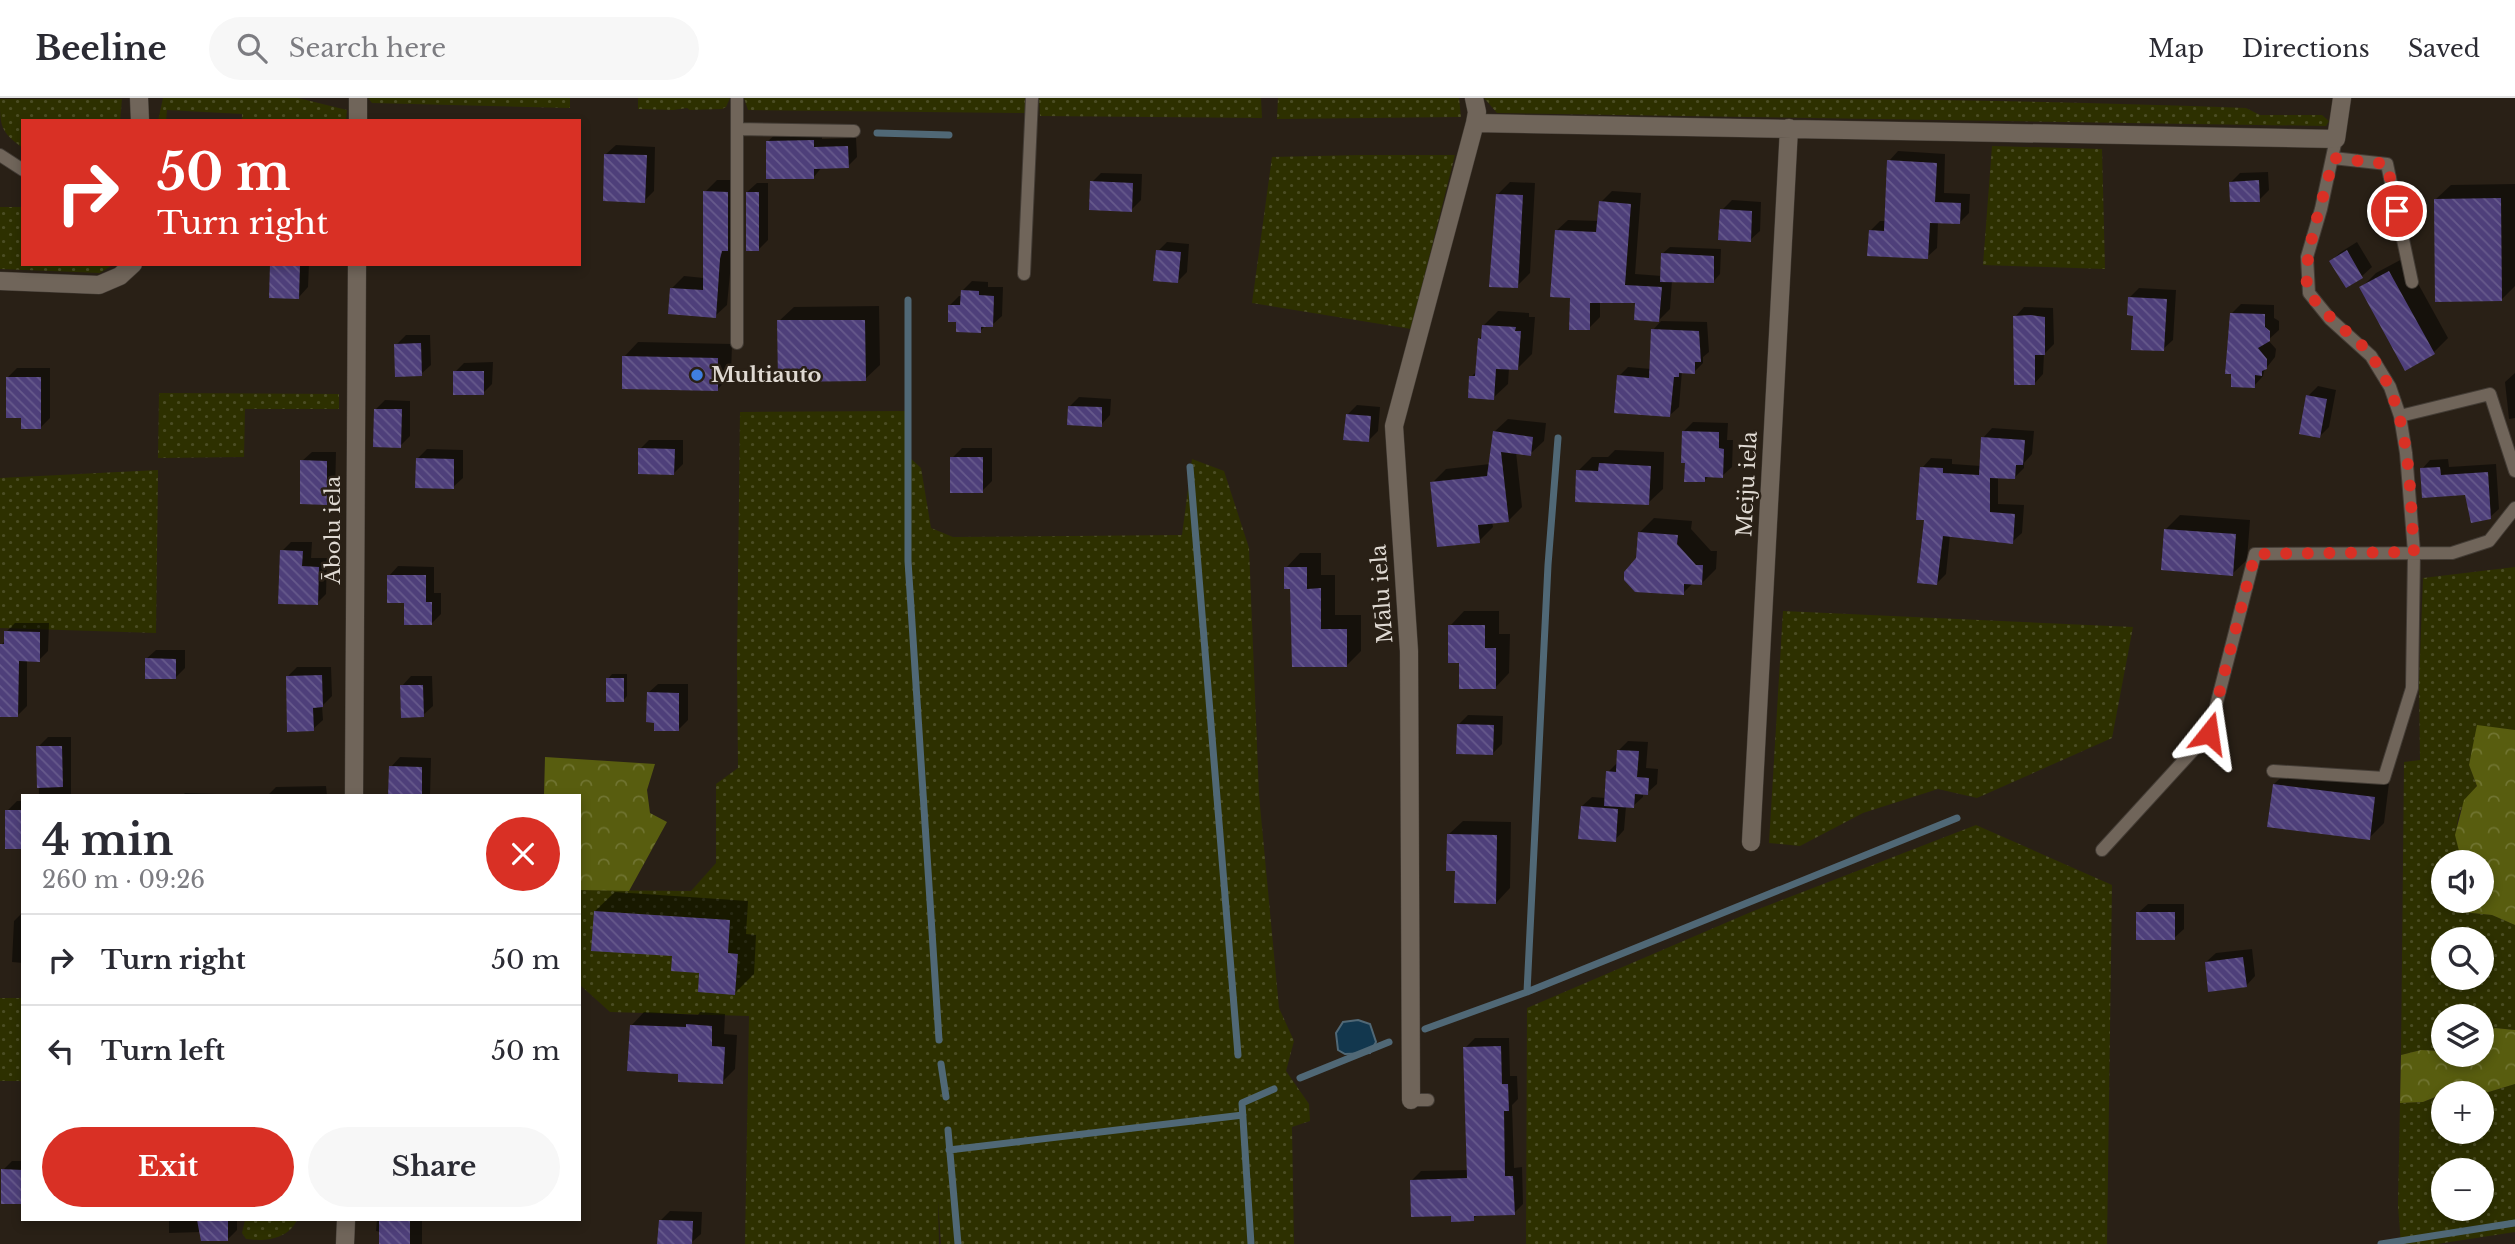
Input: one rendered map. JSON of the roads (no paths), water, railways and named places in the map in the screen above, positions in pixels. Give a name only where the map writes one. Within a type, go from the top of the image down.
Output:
[{"type":"street","points":[[138,119],[139,98]]},
{"type":"street","points":[[358,98],[358,119]]},
{"type":"street","name":"Mālu iela","points":[[1420,1100],[1409,651],[1394,426],[1478,112],[1474,98]]},
{"type":"street","points":[[1475,123],[2336,139],[2342,98]]},
{"type":"street","name":"Meiju iela","points":[[1751,842],[1789,128]]},
{"type":"street","points":[[0,281],[99,285],[120,276],[131,266]]},
{"type":"street","name":"Ābolu iela","points":[[354,794],[357,266]]},
{"type":"street","points":[[345,1221],[345,1244]]},
{"type":"lane","points":[[737,98],[737,342]]},
{"type":"lane","points":[[1024,274],[1032,98]]},
{"type":"lane","points":[[737,129],[854,131]]},
{"type":"lane","points":[[2273,771],[2384,778],[2412,688],[2414,552],[2406,453],[2400,416],[2390,387],[2371,356],[2330,319],[2309,293],[2307,257],[2336,139]]},
{"type":"lane","points":[[0,155],[21,169]]},
{"type":"lane","points":[[2333,158],[2387,164],[2412,282]]},
{"type":"lane","points":[[2400,416],[2490,394],[2515,471]]},
{"type":"lane","points":[[2102,849],[2209,733],[2255,554],[2452,553],[2489,541],[2515,508]]},
{"type":"water","points":[[1358,1020],[1370,1024],[1376,1042],[1370,1053],[1345,1054],[1338,1050],[1336,1033],[1343,1022]]},
{"type":"waterway","points":[[877,133],[949,135]]},
{"type":"waterway","points":[[908,300],[908,561],[939,1040]]},
{"type":"waterway","points":[[1527,992],[1548,565],[1558,438]]},
{"type":"waterway","points":[[1190,467],[1238,1055]]},
{"type":"waterway","points":[[1425,1029],[1527,992],[1957,818]]},
{"type":"waterway","points":[[1300,1078],[1389,1042]]},
{"type":"waterway","points":[[941,1064],[946,1097]]},
{"type":"waterway","points":[[1251,1244],[1242,1103],[1274,1089]]},
{"type":"waterway","points":[[949,1150],[1243,1115]]},
{"type":"waterway","points":[[948,1130],[958,1244]]},
{"type":"waterway","points":[[2381,1244],[2515,1223]]},
{"type":"place","name":"Multiauto","points":[[697,375]]}]
